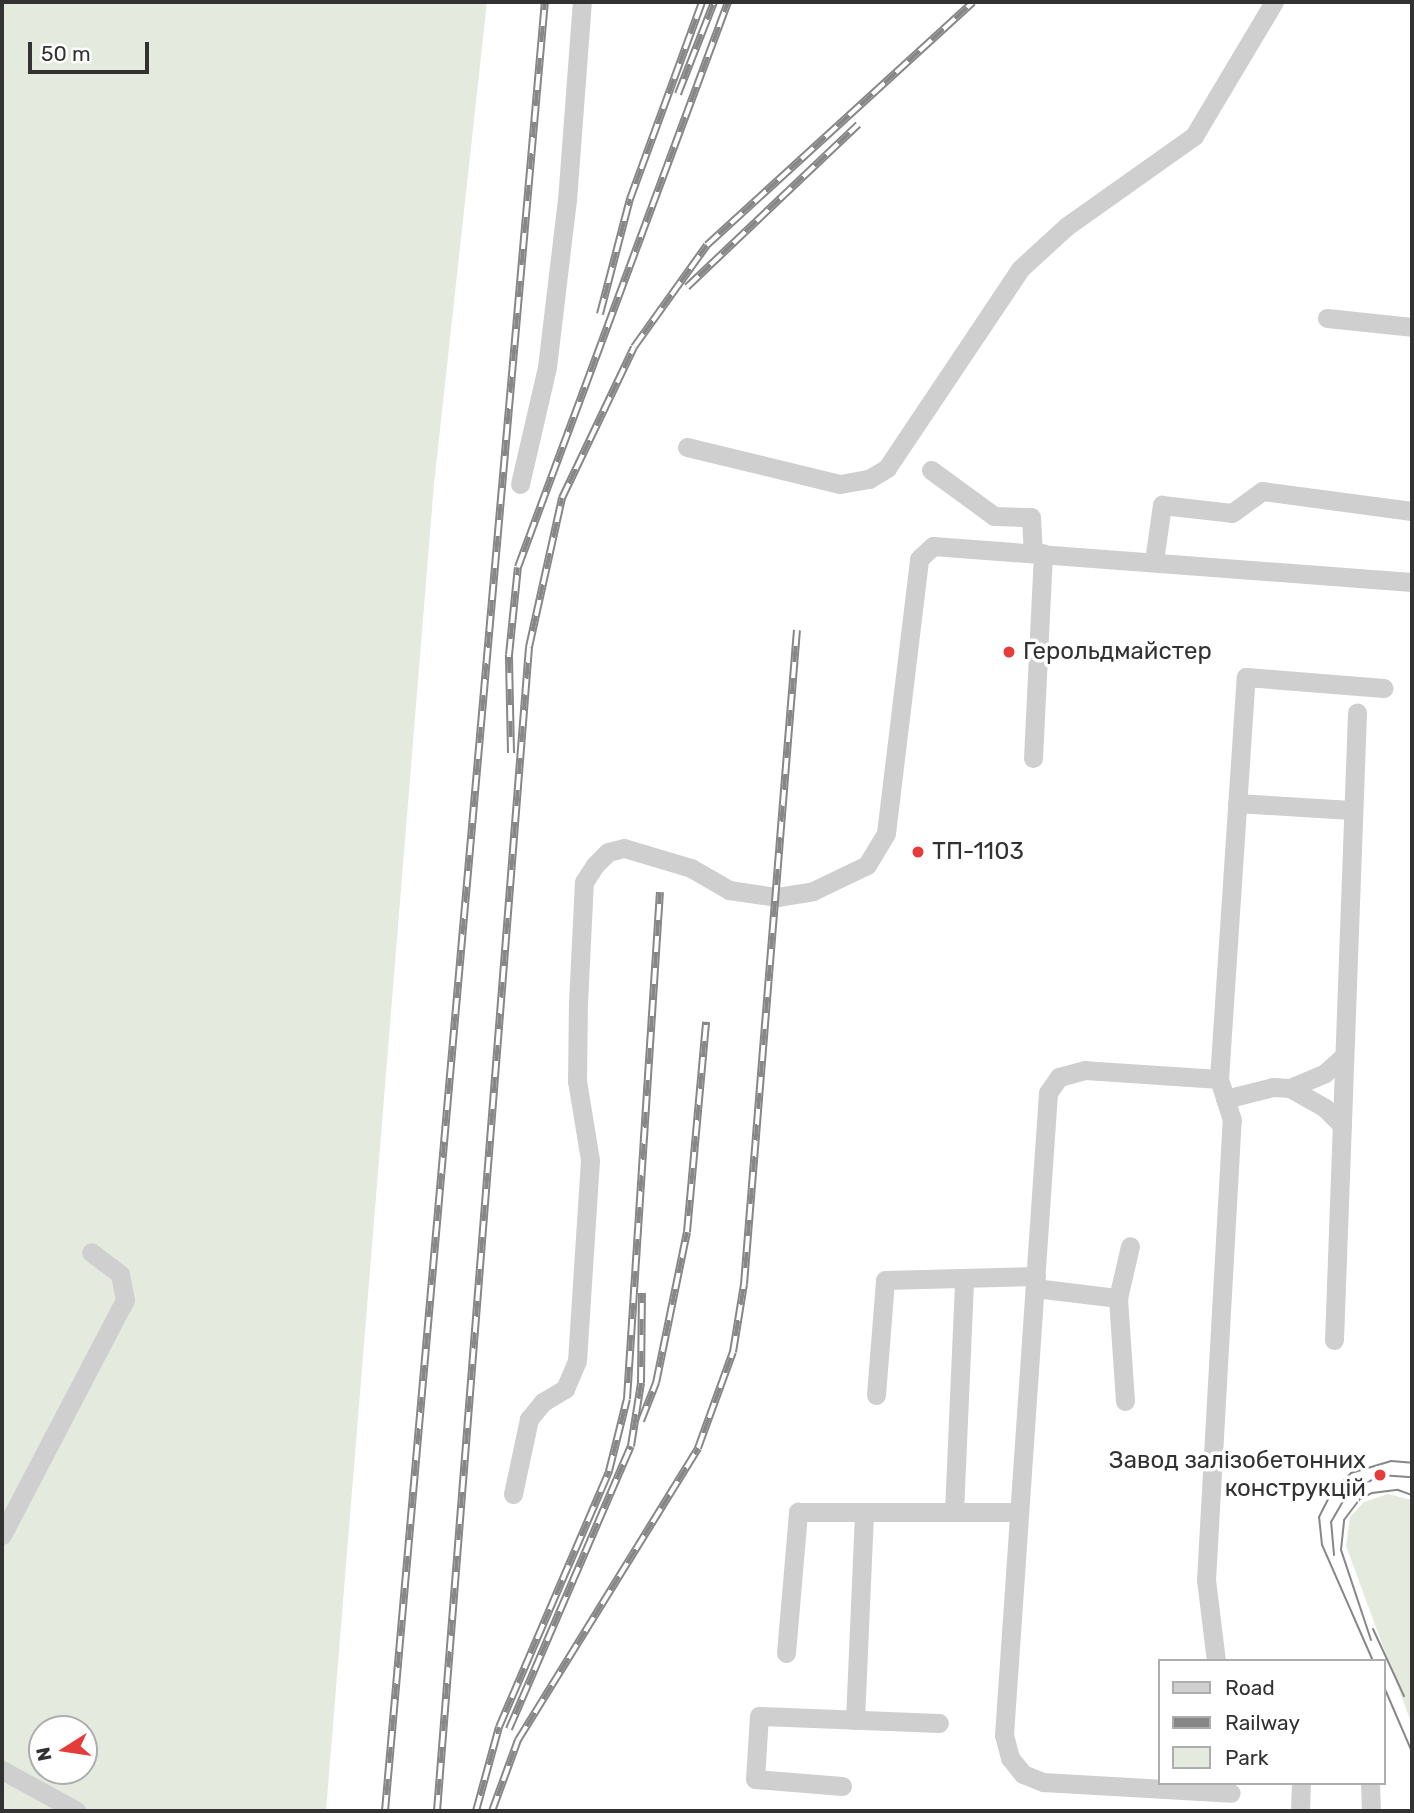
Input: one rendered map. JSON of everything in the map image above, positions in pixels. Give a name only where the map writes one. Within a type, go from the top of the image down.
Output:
[{"type":"lane","points":[[520,484],[547,367],[567,200],[582,2]]},
{"type":"lane","points":[[687,447],[840,484],[869,479],[887,468],[1020,270],[1067,226],[1194,136],[1274,2]]},
{"type":"lane","points":[[1327,318],[1412,327]]},
{"type":"lane","points":[[931,470],[994,516],[1031,517],[1038,552],[1033,758]]},
{"type":"lane","points":[[1154,561],[1162,505],[1232,513],[1262,491],[1412,511]]},
{"type":"lane","points":[[513,1494],[529,1419],[543,1402],[565,1389],[577,1361],[590,1160],[577,1081],[584,882],[608,852],[624,848],[691,868],[729,891],[777,897],[813,891],[867,865],[886,833],[919,559],[933,547],[1038,552],[1412,582]]},
{"type":"lane","points":[[1216,1659],[1206,1580],[1232,1120],[1219,1079],[1246,677],[1384,688]]},
{"type":"lane","points":[[1334,1340],[1351,810],[1357,712]]},
{"type":"lane","points":[[1237,803],[1351,810]]},
{"type":"lane","points":[[1290,1088],[1325,1073],[1344,1056]]},
{"type":"lane","points":[[1219,1079],[1085,1070],[1059,1077],[1048,1093],[1004,1735],[1010,1758],[1023,1774],[1043,1782],[1231,1796]]},
{"type":"lane","points":[[1225,1099],[1273,1087],[1290,1088],[1325,1108],[1342,1125]]},
{"type":"lane","points":[[1125,1401],[1118,1298],[1130,1245]]},
{"type":"lane","points":[[2,1535],[125,1300],[120,1274],[91,1252]]},
{"type":"lane","points":[[954,1512],[964,1279]]},
{"type":"lane","points":[[876,1395],[885,1280],[1035,1282],[1118,1298]]},
{"type":"lane","points":[[786,1653],[798,1512],[1019,1512]]},
{"type":"lane","points":[[855,1720],[864,1512]]},
{"type":"lane","points":[[842,1786],[755,1779],[759,1716],[939,1723]]},
{"type":"lane","points":[[2,1770],[76,1811]]},
{"type":"lane","points":[[1300,1811],[1301,1785]]},
{"type":"lane","points":[[1370,1785],[1371,1811]]},
{"type":"green space","points":[[2,2],[487,2],[434,484],[326,1811],[2,1811]]},
{"type":"green space","points":[[1388,1494],[1412,1500],[1412,1725],[1346,1546],[1350,1517],[1364,1502]]},
{"type":"tram line","points":[[1372,1659],[1322,1545],[1319,1517],[1331,1493],[1351,1473],[1391,1461],[1412,1463]]},
{"type":"tram line","points":[[1334,1555],[1331,1522],[1346,1496],[1380,1475],[1412,1477]]},
{"type":"tram line","points":[[1371,1640],[1341,1550],[1344,1520],[1360,1499],[1372,1493],[1398,1490],[1412,1495]]},
{"type":"tram line","points":[[1373,1629],[1404,1696]]},
{"type":"tram line","points":[[1386,1692],[1412,1752]]},
{"type":"railway","points":[[385,1811],[545,2]]},
{"type":"railway","points":[[600,314],[630,199],[702,2]]},
{"type":"railway","points":[[678,94],[714,2]]},
{"type":"railway","points":[[511,753],[509,655],[518,567],[728,2]]},
{"type":"railway","points":[[437,1811],[529,647],[562,498],[634,347],[707,245],[973,2]]},
{"type":"railway","points":[[687,287],[858,125]]},
{"type":"railway","points":[[492,1811],[518,1740],[698,1448],[733,1352],[744,1284],[797,630]]},
{"type":"railway","points":[[476,1811],[499,1727],[609,1471],[627,1399],[660,892]]},
{"type":"railway","points":[[641,1421],[656,1383],[687,1232],[706,1022]]},
{"type":"railway","points":[[509,1729],[631,1446],[641,1383],[642,1293]]},
{"type":"place","name":"Герольдмайстер","points":[[1009,652]]},
{"type":"place","name":"ТП-1103","points":[[918,852]]},
{"type":"place","name":"Завод залізобетонних конструкцій","points":[[1380,1475]]}]
